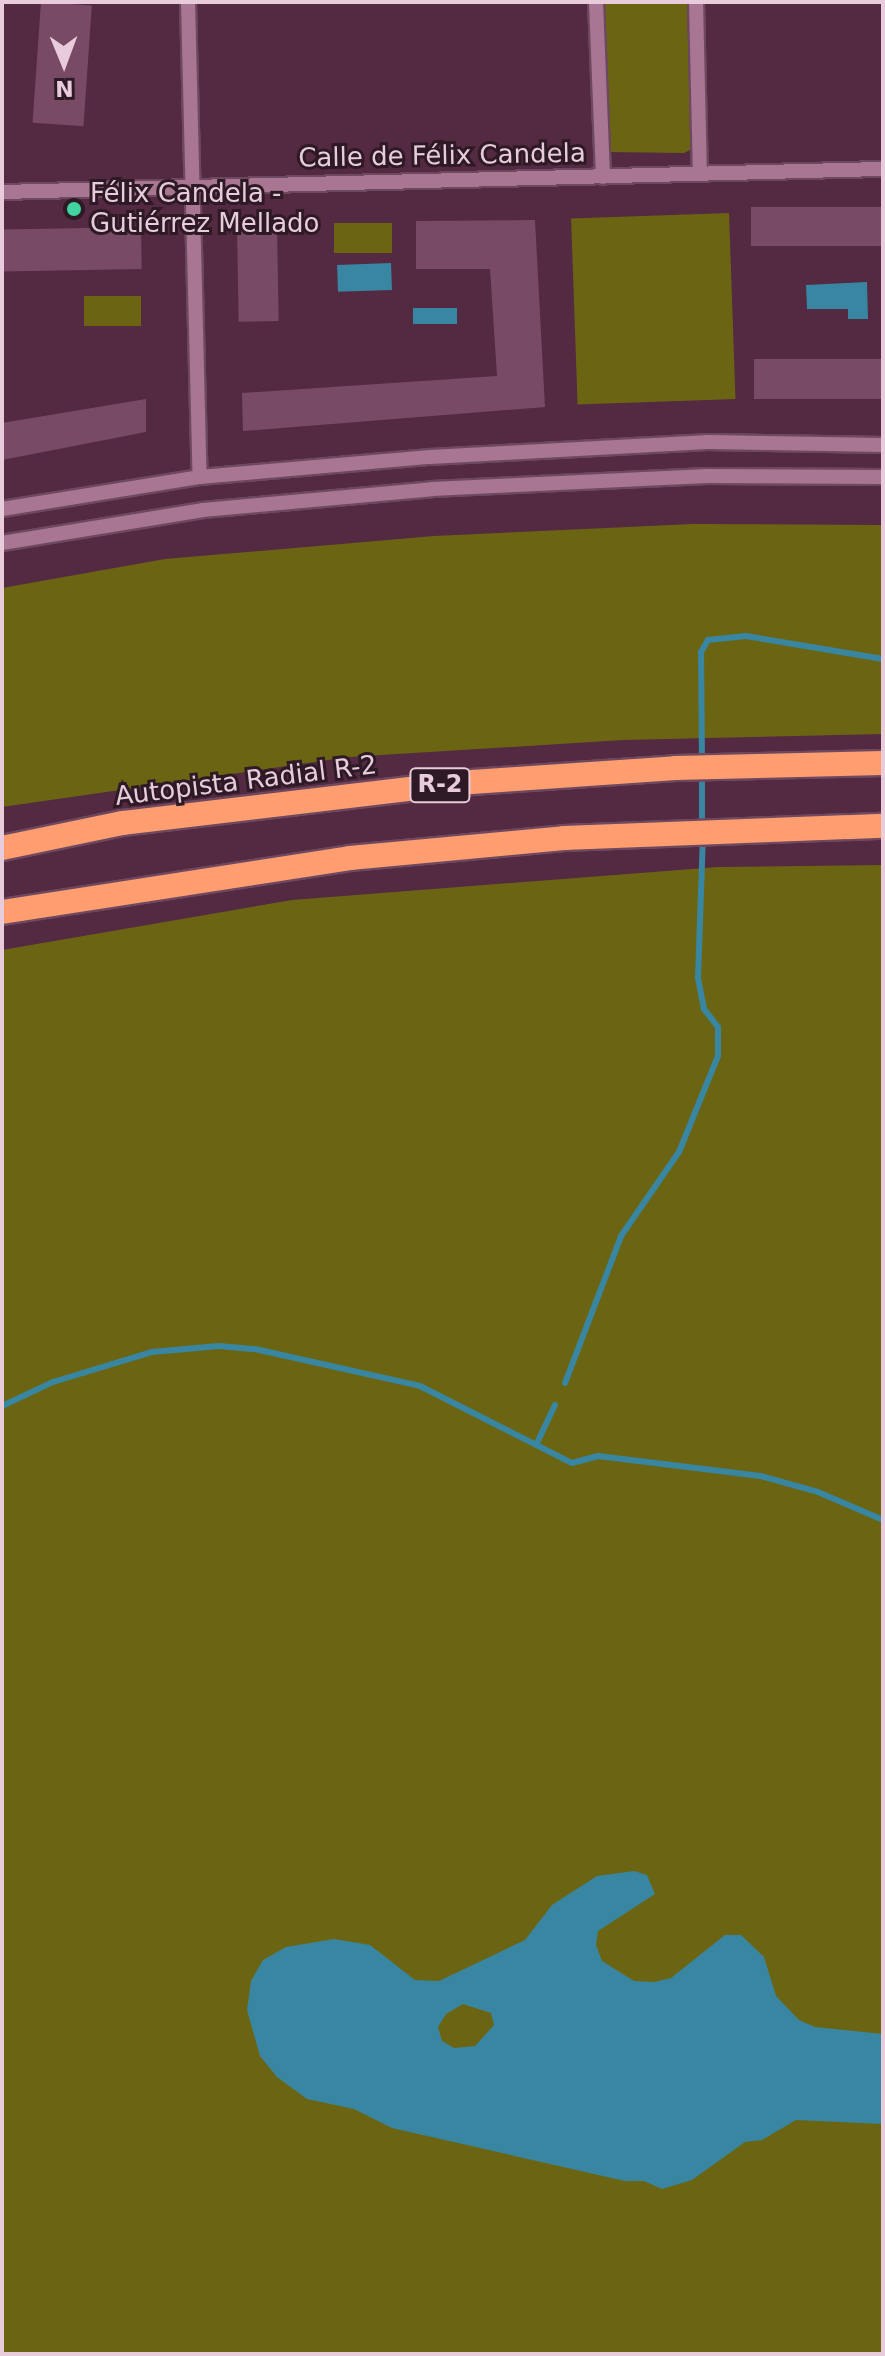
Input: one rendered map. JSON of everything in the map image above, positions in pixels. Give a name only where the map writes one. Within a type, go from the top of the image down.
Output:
[{"type":"highway","name":"Autopista Radial R-2","points":[[2,848],[123,823],[457,783],[675,768],[883,763]]},
{"type":"highway","points":[[2,912],[350,858],[564,838],[883,826]]},
{"type":"street","points":[[188,2],[200,477]]},
{"type":"street","points":[[596,2],[603,177]]},
{"type":"street","points":[[696,2],[700,174]]},
{"type":"street","name":"Calle de Félix Candela","points":[[2,192],[883,169]]},
{"type":"street","points":[[2,509],[200,477],[430,457],[708,442],[883,445]]},
{"type":"street","points":[[2,543],[203,510],[432,489],[708,476],[883,477]]},
{"type":"shaded area","points":[[604,2],[689,2],[692,149],[684,153],[607,152]]},
{"type":"shaded area","points":[[729,213],[735,399],[578,404],[571,219]]},
{"type":"shaded area","points":[[334,223],[392,223],[392,253],[334,253]]},
{"type":"shaded area","points":[[84,296],[141,296],[141,326],[84,326]]},
{"type":"shaded area","points":[[693,524],[883,525],[883,734],[623,740],[349,757],[2,807],[2,588],[165,559],[434,536]]},
{"type":"shaded area","points":[[883,865],[883,2354],[2,2354],[2,950],[292,900],[718,867]]},
{"type":"water","points":[[391,263],[392,290],[338,292],[337,265]]},
{"type":"water","points":[[867,282],[868,319],[848,319],[848,309],[807,309],[806,285]]},
{"type":"water","points":[[413,308],[457,308],[457,324],[413,324]]},
{"type":"water","points":[[634,1871],[647,1875],[655,1894],[598,1931],[596,1945],[602,1961],[634,1981],[654,1982],[671,1978],[725,1935],[741,1935],[764,1957],[776,1996],[799,2020],[815,2027],[883,2034],[883,2124],[796,2120],[762,2140],[745,2142],[692,2180],[662,2189],[644,2181],[625,2181],[392,2128],[354,2109],[307,2099],[277,2077],[260,2056],[247,2010],[251,1981],[263,1960],[286,1947],[334,1939],[370,1945],[415,1980],[439,1981],[525,1940],[552,1905],[597,1876]],"holes":[[[463,2004],[491,2013],[494,2025],[475,2046],[454,2048],[442,2041],[438,2027],[446,2014]]]},
{"type":"building","points":[[41,2],[92,6],[83,126],[33,123]]},
{"type":"building","points":[[751,207],[883,207],[883,246],[751,246]]},
{"type":"building","points":[[535,220],[545,407],[243,431],[242,393],[497,376],[490,269],[416,269],[416,221]]},
{"type":"building","points":[[277,225],[279,321],[239,322],[237,226]]},
{"type":"building","points":[[141,227],[142,269],[3,271],[2,229]]},
{"type":"building","points":[[754,359],[883,359],[883,399],[754,399]]},
{"type":"building","points":[[146,399],[146,432],[2,460],[2,423]]},
{"type":"waterway","points":[[702,762],[701,652],[708,640],[746,636],[883,659]]},
{"type":"waterway","points":[[702,773],[702,826]]},
{"type":"waterway","points":[[565,1383],[621,1236],[679,1152],[718,1056],[718,1027],[704,1009],[698,978],[703,837]]},
{"type":"waterway","points":[[2,1406],[53,1382],[152,1352],[219,1346],[255,1349],[420,1386],[572,1463],[598,1456],[761,1476],[818,1492],[883,1520]]},
{"type":"waterway","points":[[537,1443],[555,1405]]},
{"type":"place","name":"Félix Candela - Gutiérrez Mellado","points":[[74,209]]}]
